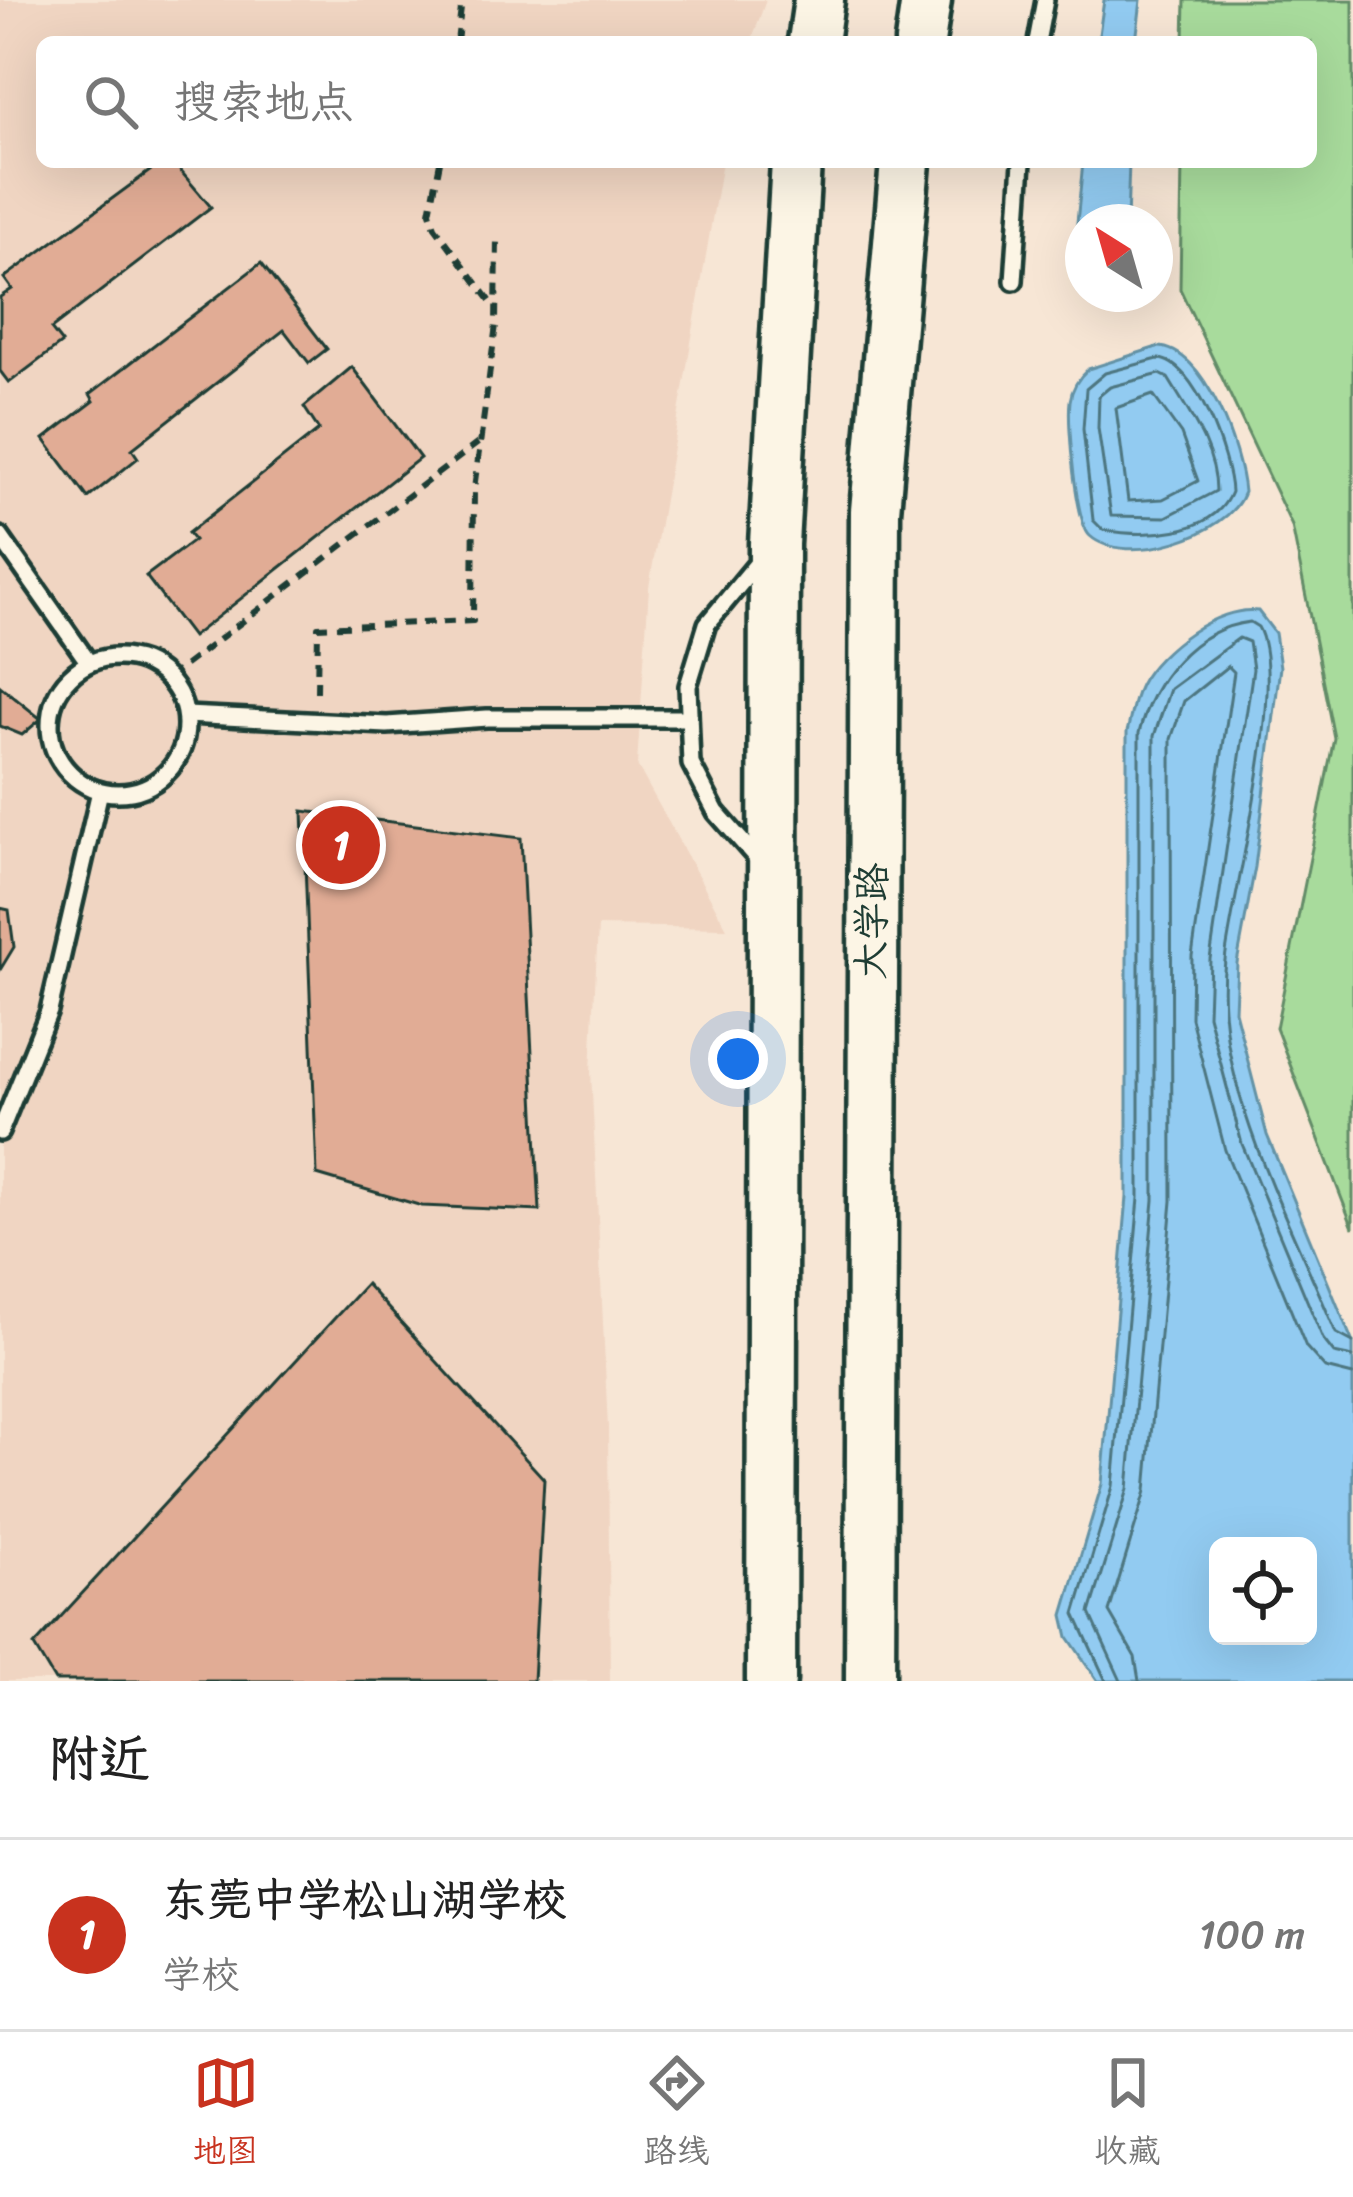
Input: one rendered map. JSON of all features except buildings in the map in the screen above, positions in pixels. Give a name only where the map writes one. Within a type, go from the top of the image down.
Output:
[{"type":"main road","points":[[814,36],[819,0]]},
{"type":"main road","points":[[921,36],[926,0]]},
{"type":"main road","points":[[771,1681],[774,544],[796,168]]},
{"type":"main road","name":"大学路","points":[[870,1681],[875,511],[904,168]]},
{"type":"lane","points":[[1038,36],[1045,0]]},
{"type":"lane","points":[[1014,281],[1022,168]]},
{"type":"lane","points":[[0,536],[89,663]]},
{"type":"lane","points":[[773,876],[708,796],[691,764],[688,686],[707,624],[774,544]]},
{"type":"lane","points":[[131,658],[168,677],[186,715],[179,757],[166,773],[147,788],[100,791],[61,764],[51,742],[56,696],[89,663],[131,658]]},
{"type":"lane","points":[[186,715],[387,725],[487,718],[689,718]]},
{"type":"lane","points":[[0,1132],[50,1011],[100,791]]},
{"type":"path","points":[[458,36],[462,0]]},
{"type":"path","points":[[439,168],[430,212],[435,226],[494,306]]},
{"type":"path","points":[[317,692],[318,626],[473,621],[474,489],[497,236]]},
{"type":"path","points":[[168,677],[481,441]]},
{"type":"shaded area","points":[[0,0],[766,0],[753,36],[36,36],[36,168],[721,168],[649,587],[637,765],[727,928],[598,926],[591,1071],[608,1428],[610,1681],[0,1681]]},
{"type":"green space","points":[[1185,0],[1353,0],[1353,1228],[1276,1028],[1334,738],[1292,526],[1180,289],[1182,168],[1317,168],[1317,36],[1184,36]]},
{"type":"water","points":[[1104,0],[1141,0],[1137,36],[1099,36]]},
{"type":"water","points":[[1082,168],[1129,168],[1128,204],[1079,204]]},
{"type":"water","points":[[1157,347],[1174,351],[1205,382],[1228,428],[1244,492],[1235,508],[1199,533],[1151,547],[1106,545],[1090,536],[1081,513],[1071,450],[1071,396],[1088,369]]},
{"type":"water","points":[[1258,611],[1275,633],[1280,667],[1255,867],[1237,963],[1235,1011],[1267,1135],[1353,1343],[1353,1681],[1098,1681],[1068,1637],[1063,1615],[1102,1484],[1127,1197],[1127,732],[1140,685],[1160,658],[1191,633],[1225,615]]},
{"type":"place","name":"东莞中学松山湖学校","points":[[341,845]]}]
